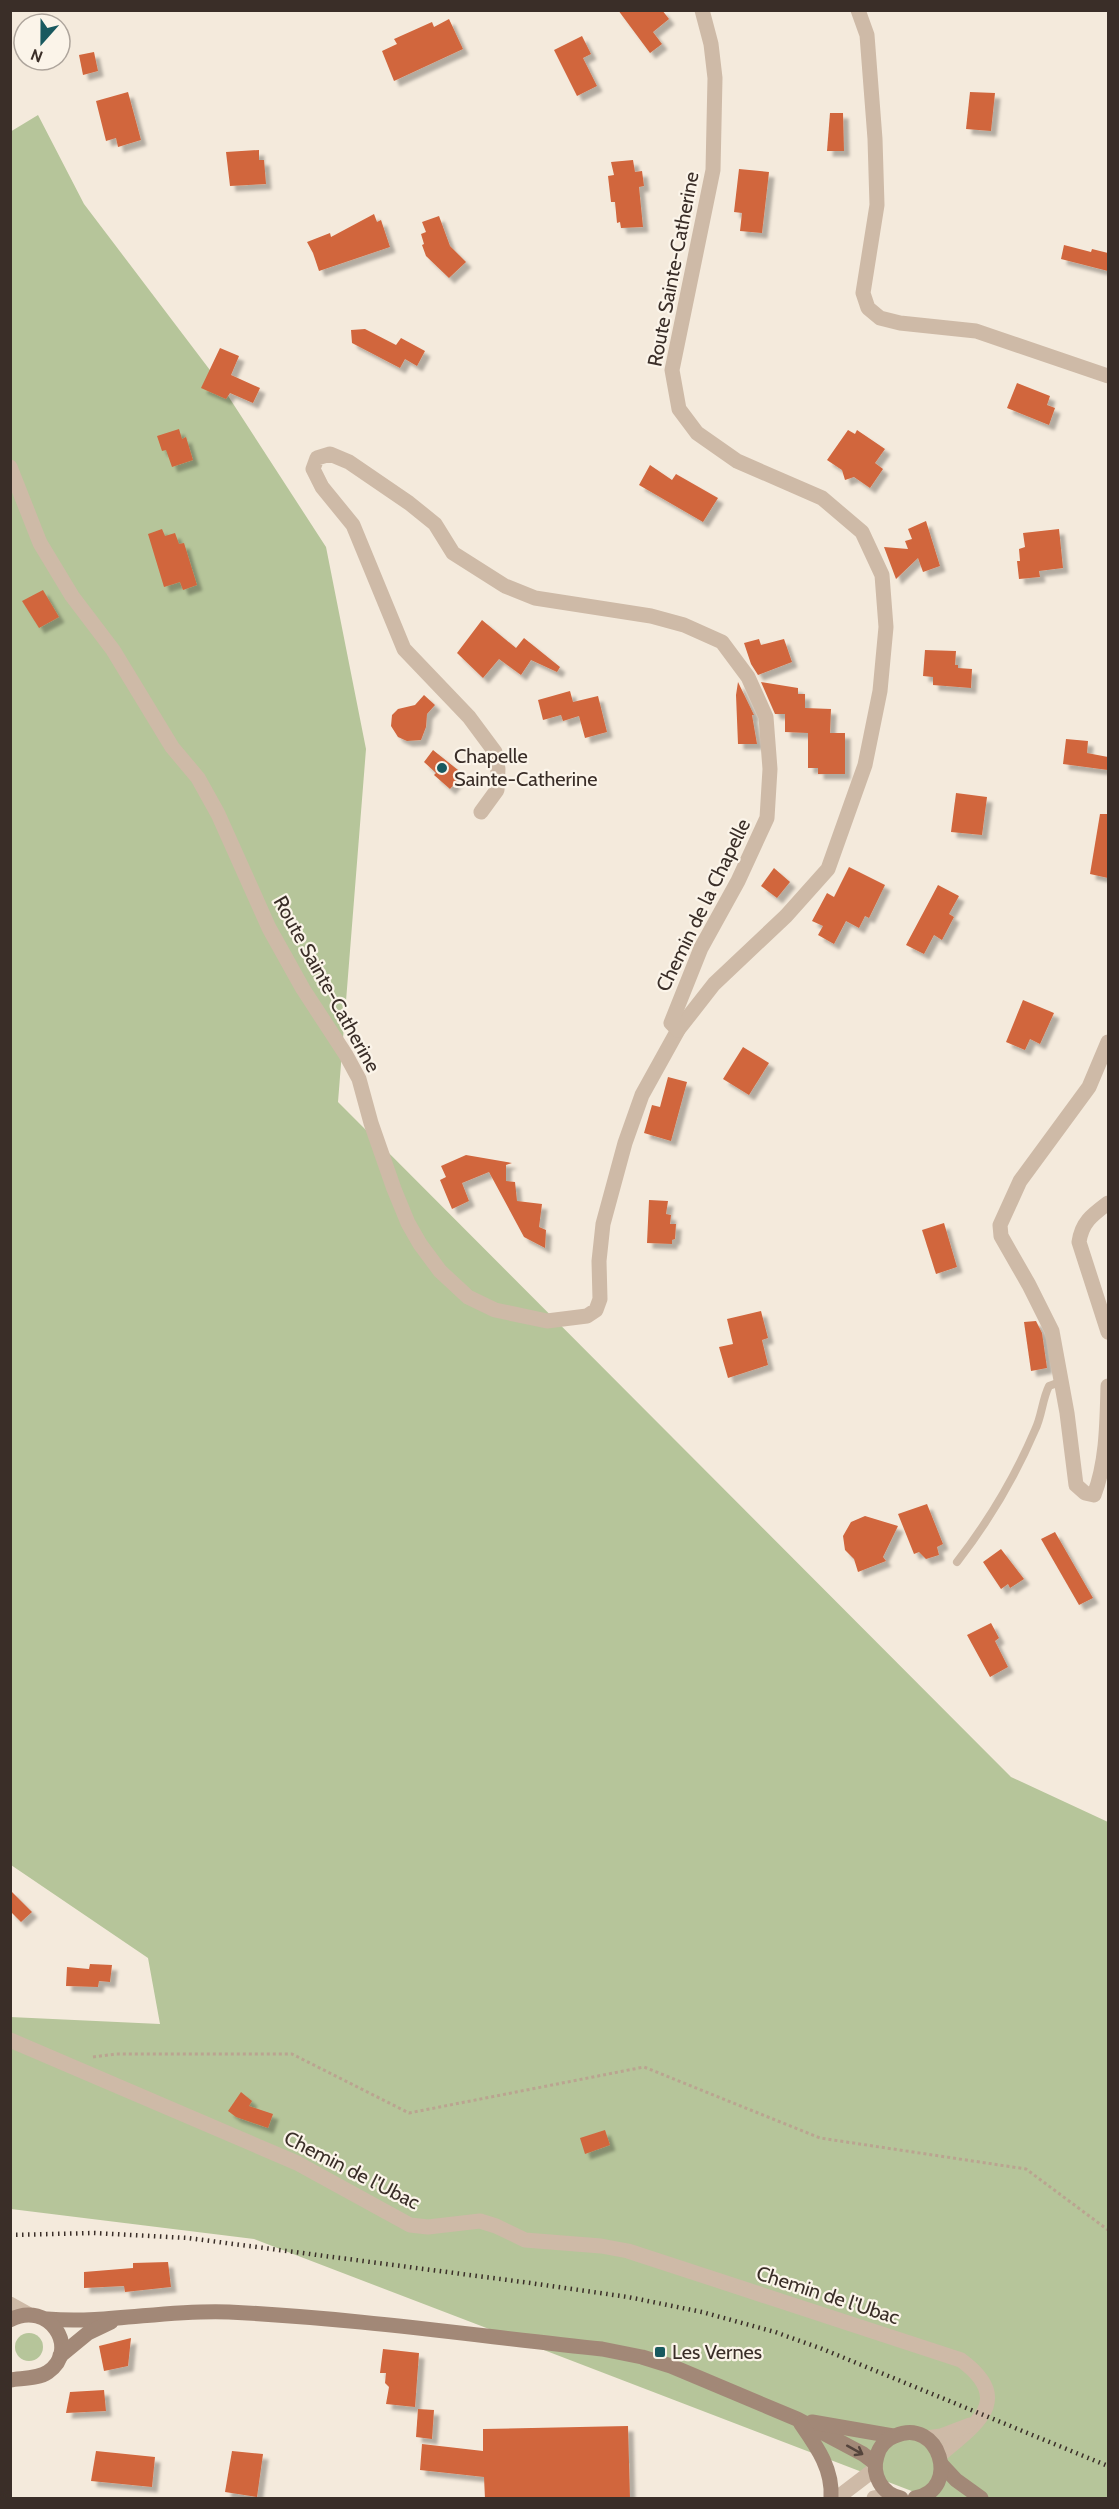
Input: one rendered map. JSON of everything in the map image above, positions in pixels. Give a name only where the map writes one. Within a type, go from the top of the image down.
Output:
[{"type":"street","name":"Route Sainte-Catherine","points":[[10,467],[40,543],[72,596],[113,650],[172,747],[198,778],[218,814],[269,928],[303,989],[359,1079],[371,1123],[408,1223],[440,1271],[468,1297],[495,1310],[547,1321],[587,1316],[596,1310],[600,1299],[599,1262],[603,1224],[625,1143],[642,1095],[678,1030],[714,984],[786,916],[828,869],[865,765],[880,692],[886,627],[882,575],[862,532],[822,498],[737,461],[697,433],[679,409],[672,370],[713,170],[715,78],[711,44],[702,10]]},
{"type":"street","points":[[858,10],[867,35],[875,139],[877,205],[863,293],[868,308],[880,318],[900,323],[976,331],[1108,376]]},
{"type":"street","name":"Chemin de la Chapelle","points":[[482,812],[497,790],[498,769],[495,752],[468,717],[404,649],[353,525],[322,487],[313,469],[317,458],[330,454],[348,462],[376,480],[435,524],[453,553],[505,586],[535,598],[651,616],[684,625],[722,642],[748,677],[766,717],[770,768],[767,818],[701,948],[671,1023],[678,1030]]},
{"type":"street","points":[[1108,1041],[1089,1088],[1020,1181],[1000,1225],[1001,1236],[1052,1331],[1067,1413],[1076,1485],[1085,1493],[1094,1495],[1099,1482],[1104,1445],[1108,1386]]},
{"type":"street","points":[[1108,1203],[1087,1219],[1081,1230],[1079,1242],[1108,1332]]},
{"type":"street","name":"Chemin de l'Ubac","points":[[10,2040],[297,2163],[410,2225],[428,2227],[480,2221],[525,2240],[601,2246],[628,2251],[961,2360],[979,2374],[986,2387],[986,2407],[979,2422]]},
{"type":"street","points":[[10,2304],[28,2314],[47,2319],[116,2319],[172,2313],[227,2312],[353,2322],[602,2349],[642,2357],[671,2367],[797,2419],[863,2454],[875,2466]]},
{"type":"street","points":[[10,2320],[28,2314]]},
{"type":"street","points":[[47,2319],[55,2326],[60,2336],[62,2346],[60,2356]]},
{"type":"street","points":[[10,2380],[47,2373],[60,2356],[88,2334],[116,2319]]},
{"type":"street","points":[[10,2371],[27,2378]]},
{"type":"street","points":[[797,2419],[893,2436],[915,2433],[934,2445],[941,2460],[956,2480],[981,2499]]},
{"type":"street","points":[[797,2419],[826,2464],[832,2485],[831,2499]]},
{"type":"street","points":[[926,2438],[940,2436],[979,2422]]},
{"type":"street","points":[[921,2498],[937,2484],[941,2460],[979,2422]]},
{"type":"street","points":[[893,2436],[877,2452],[875,2466],[880,2485],[896,2497]]},
{"type":"street","points":[[837,2499],[875,2466]]},
{"type":"street","points":[[874,2499],[896,2497]]},
{"type":"lane","points":[[957,1562],[1001,1498],[1037,1426],[1043,1398],[1049,1386],[1060,1382]]},
{"type":"path","points":[[62,2062],[116,2054],[292,2054],[409,2113],[644,2067],[820,2138],[1026,2169],[1108,2230]]},
{"type":"green space","points":[[38,115],[84,204],[219,382],[326,547],[366,749],[338,1102],[1011,1777],[1108,1822],[1108,2498],[930,2498],[254,2239],[11,2209],[10,2017],[160,2024],[148,1958],[11,1865],[10,132]]},
{"type":"green space","points":[[29,2333],[39,2337],[43,2347],[39,2357],[29,2361],[19,2357],[15,2347],[19,2337]]},
{"type":"building","points":[[618,10],[662,10],[669,19],[653,32],[662,44],[650,53]]},
{"type":"building","points":[[449,19],[463,49],[394,81],[382,51],[397,44],[394,39],[432,22],[434,27]]},
{"type":"building","points":[[582,36],[591,54],[583,58],[597,86],[577,96],[554,50]]},
{"type":"building","points":[[94,52],[98,71],[83,75],[79,55]]},
{"type":"building","points":[[128,92],[141,140],[118,147],[116,138],[106,141],[96,101]]},
{"type":"building","points":[[970,92],[995,93],[991,131],[966,129]]},
{"type":"building","points":[[830,113],[843,113],[844,151],[827,151]]},
{"type":"building","points":[[259,150],[259,160],[264,160],[266,184],[230,186],[226,152]]},
{"type":"building","points":[[633,160],[635,172],[642,171],[644,186],[639,187],[643,227],[621,228],[620,222],[617,223],[615,202],[611,202],[608,176],[614,175],[611,162]]},
{"type":"building","points":[[739,169],[769,172],[762,233],[740,231],[742,213],[734,212]]},
{"type":"building","points":[[374,214],[377,222],[381,220],[390,247],[319,271],[307,242],[330,233],[331,237]]},
{"type":"building","points":[[439,216],[450,246],[466,262],[449,278],[426,256],[422,245],[424,244],[421,234],[426,232],[422,222]]},
{"type":"building","points":[[1064,245],[1091,252],[1092,249],[1108,253],[1108,271],[1061,259]]},
{"type":"building","points":[[365,329],[396,345],[401,338],[425,351],[417,366],[405,359],[400,368],[352,343],[351,330]]},
{"type":"building","points":[[220,348],[239,356],[231,375],[260,388],[253,403],[230,393],[226,399],[201,388]]},
{"type":"building","points":[[1017,383],[1050,396],[1047,405],[1055,408],[1049,425],[1007,408]]},
{"type":"building","points":[[179,429],[182,439],[186,437],[193,460],[172,467],[166,450],[162,451],[157,436]]},
{"type":"building","points":[[848,430],[855,434],[857,430],[885,449],[875,463],[883,469],[870,488],[854,477],[845,480],[842,470],[827,460]]},
{"type":"building","points":[[650,465],[672,480],[676,474],[718,498],[703,522],[639,485]]},
{"type":"building","points":[[926,521],[940,566],[923,572],[918,558],[896,579],[884,547],[908,549],[905,541],[912,539],[908,529]]},
{"type":"building","points":[[162,529],[165,536],[175,533],[179,544],[184,543],[197,585],[183,590],[180,582],[164,587],[148,534]]},
{"type":"building","points":[[1059,529],[1063,568],[1039,571],[1040,577],[1019,579],[1017,561],[1020,561],[1019,549],[1025,547],[1023,533]]},
{"type":"building","points":[[43,590],[59,617],[39,628],[22,601]]},
{"type":"building","points":[[482,620],[516,648],[524,638],[560,667],[557,672],[531,660],[521,675],[499,659],[483,678],[457,653]]},
{"type":"building","points":[[759,639],[761,645],[784,639],[792,662],[758,675],[751,664],[744,643]]},
{"type":"building","points":[[925,650],[956,651],[955,665],[958,665],[958,668],[972,669],[971,688],[933,685],[933,677],[923,676]]},
{"type":"building","points":[[738,682],[754,715],[752,715],[757,744],[738,744],[736,695]]},
{"type":"building","points":[[761,682],[798,688],[798,694],[805,694],[805,708],[831,709],[830,733],[845,733],[845,774],[818,774],[818,768],[808,768],[808,733],[785,732],[785,714],[775,714]]},
{"type":"building","points":[[570,691],[573,702],[598,696],[607,732],[585,738],[579,716],[563,721],[561,715],[543,720],[538,700]]},
{"type":"building","points":[[424,695],[435,705],[427,714],[426,727],[421,740],[407,741],[398,737],[391,726],[392,715],[398,709],[415,705]]},
{"type":"building","points":[[1066,739],[1088,741],[1087,753],[1108,757],[1108,770],[1063,764]]},
{"type":"building","name":"Chapelle Sainte-Catherine","points":[[433,750],[463,774],[450,789],[434,775],[436,773],[424,762]]},
{"type":"building","points":[[956,793],[987,797],[982,835],[951,832]]},
{"type":"building","points":[[1100,814],[1108,814],[1108,878],[1090,874]]},
{"type":"building","points":[[849,867],[885,885],[869,918],[865,916],[859,928],[846,921],[834,944],[818,935],[823,926],[812,921],[827,893],[834,897]]},
{"type":"building","points":[[774,868],[790,882],[777,898],[761,886]]},
{"type":"building","points":[[938,885],[959,896],[949,914],[954,917],[942,940],[934,935],[924,954],[906,945]]},
{"type":"building","points":[[1023,1000],[1054,1013],[1040,1044],[1030,1039],[1025,1050],[1006,1042]]},
{"type":"building","points":[[743,1047],[769,1063],[749,1095],[723,1079]]},
{"type":"building","points":[[668,1077],[687,1082],[671,1141],[644,1133],[652,1105],[660,1107]]},
{"type":"building","points":[[466,1155],[512,1163],[506,1165],[506,1181],[515,1182],[517,1201],[542,1204],[539,1227],[546,1230],[545,1248],[524,1237],[489,1172],[462,1183],[469,1201],[452,1209],[440,1180],[446,1177],[441,1166]]},
{"type":"building","points":[[649,1200],[668,1201],[666,1214],[671,1215],[670,1224],[676,1224],[675,1239],[672,1240],[672,1244],[647,1243]]},
{"type":"building","points":[[944,1223],[957,1267],[936,1274],[922,1230]]},
{"type":"building","points":[[761,1311],[768,1338],[762,1340],[768,1365],[728,1378],[719,1347],[733,1344],[727,1319]]},
{"type":"building","points":[[1036,1321],[1042,1333],[1047,1368],[1031,1371],[1024,1322]]},
{"type":"building","points":[[927,1504],[943,1544],[937,1547],[939,1555],[926,1559],[919,1552],[914,1554],[898,1514]]},
{"type":"building","points":[[865,1516],[898,1526],[883,1557],[886,1561],[858,1572],[854,1559],[845,1550],[843,1536],[851,1522]]},
{"type":"building","points":[[1055,1532],[1093,1598],[1079,1605],[1041,1539]]},
{"type":"building","points":[[1001,1549],[1024,1579],[1010,1588],[1008,1584],[1001,1589],[983,1562]]},
{"type":"building","points":[[991,1623],[999,1638],[995,1641],[1008,1667],[990,1677],[967,1635]]},
{"type":"building","points":[[10,1890],[32,1912],[21,1922],[10,1911]]},
{"type":"building","points":[[90,1964],[112,1965],[110,1982],[99,1981],[98,1987],[66,1986],[67,1967],[89,1969]]},
{"type":"building","points":[[241,2092],[252,2101],[249,2106],[273,2114],[268,2128],[236,2117],[228,2111]]},
{"type":"building","points":[[605,2130],[610,2145],[585,2154],[580,2138]]},
{"type":"building","points":[[168,2262],[171,2287],[125,2292],[124,2286],[84,2288],[84,2272],[133,2268],[133,2263]]},
{"type":"building","points":[[131,2338],[128,2366],[104,2371],[99,2346]]},
{"type":"building","points":[[383,2349],[419,2353],[415,2407],[386,2404],[389,2387],[385,2383],[386,2373],[380,2373]]},
{"type":"building","points":[[104,2390],[106,2411],[66,2413],[70,2392]]},
{"type":"building","points":[[418,2409],[434,2410],[432,2439],[416,2437]]},
{"type":"building","points":[[628,2426],[630,2499],[485,2499],[484,2477],[420,2470],[422,2444],[483,2451],[483,2429]]},
{"type":"building","points":[[96,2451],[155,2457],[152,2487],[91,2481]]},
{"type":"building","points":[[232,2451],[263,2454],[257,2497],[225,2492]]},
{"type":"railway","points":[[10,2235],[94,2233],[188,2238],[628,2297],[702,2312],[775,2332],[820,2348],[1108,2466]]},
{"type":"place","name":"Chapelle Sainte-Catherine","points":[[442,768]]},
{"type":"place","name":"Les Vernes","points":[[660,2352]]}]
